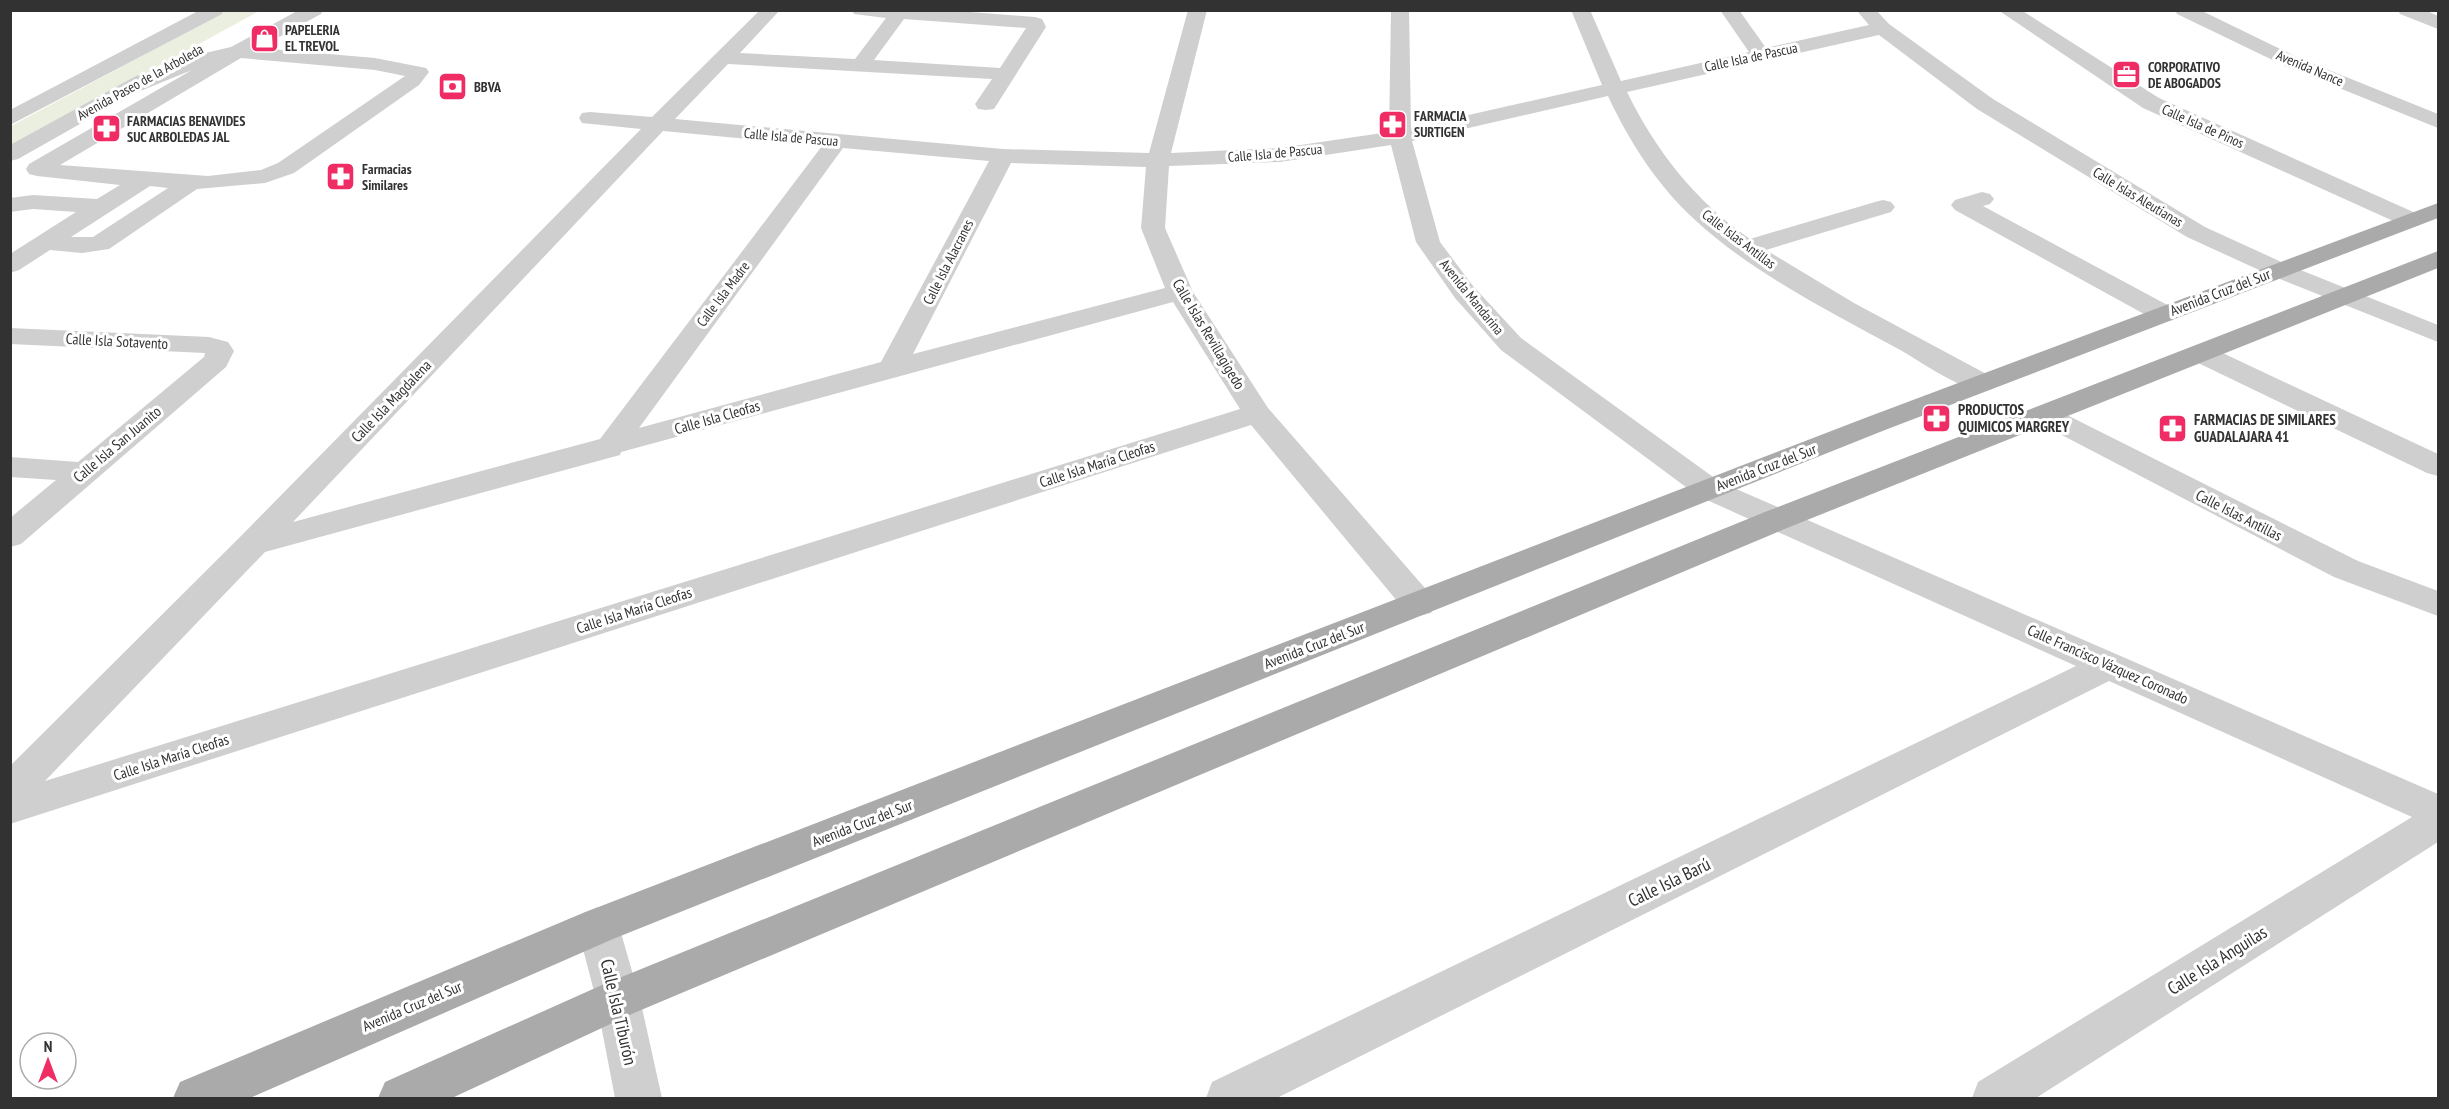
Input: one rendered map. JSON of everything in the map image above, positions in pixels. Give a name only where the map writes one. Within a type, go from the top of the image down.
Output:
[{"type":"main road","name":"Avenida Cruz del Sur","points":[[198,1098],[598,926],[1709,489],[2439,210]]},
{"type":"main road","points":[[402,1098],[618,999],[1776,520],[2439,259]]},
{"type":"main road","points":[[2061,353],[2116,387]]},
{"type":"street","name":"Avenida Paseo de la Arboleda","points":[[10,119],[215,10]]},
{"type":"street","points":[[37,169],[233,43],[314,10]]},
{"type":"street","name":"Calle Isla Magdalena","points":[[10,792],[771,10]]},
{"type":"street","points":[[861,10],[1035,23],[1036,27],[986,104]]},
{"type":"street","name":"Calle Islas Revillagigedo","points":[[1198,10],[1158,160],[1153,228],[1180,292],[1257,413],[1419,604]]},
{"type":"street","name":"Avenida Mandarina","points":[[1400,10],[1400,137],[1428,242],[1464,292],[1511,344],[1709,489],[1776,520]]},
{"type":"street","name":"Calle Islas Antillas","points":[[1580,10],[1612,88],[1638,134],[1675,186],[1708,219],[1746,248],[1863,321],[1982,383]]},
{"type":"street","points":[[1729,10],[1761,56]]},
{"type":"street","name":"Calle Islas Aleutianas","points":[[1865,10],[1882,28],[2005,116],[2196,232],[2279,270],[2439,334]]},
{"type":"street","name":"Calle Isla de Pinos","points":[[2007,10],[2151,103],[2411,220]]},
{"type":"street","name":"Avenida Nance","points":[[2184,10],[2292,62],[2439,122]]},
{"type":"street","name":"Avenida Nance","points":[[2228,10],[2272,31]]},
{"type":"street","points":[[2407,10],[2439,23]]},
{"type":"street","points":[[860,66],[899,13]]},
{"type":"street","name":"Calle Isla de Pascua","points":[[590,118],[1003,156],[1158,160],[1280,155],[1400,137],[1882,28]]},
{"type":"street","name":"Avenida Paseo de la Arboleda","points":[[10,154],[125,90],[233,43]]},
{"type":"street","points":[[10,167],[192,183],[258,177],[280,171],[412,81],[419,72],[233,43]]},
{"type":"street","name":"Avenida Nance","points":[[2304,46],[2439,103]]},
{"type":"street","points":[[723,58],[1005,74]]},
{"type":"street","points":[[10,102],[42,102]]},
{"type":"street","name":"Calle Isla Madre","points":[[609,448],[837,141]]},
{"type":"street","name":"Calle Isla Alacranes","points":[[892,368],[1003,156]]},
{"type":"street","points":[[10,265],[147,178]]},
{"type":"street","points":[[43,242],[82,246],[100,244],[192,183]]},
{"type":"street","points":[[1982,199],[1963,205],[2156,317]]},
{"type":"street","points":[[10,205],[33,202],[151,211]]},
{"type":"street","points":[[1746,248],[1883,207]]},
{"type":"street","points":[[1998,242],[2156,317]]},
{"type":"street","name":"Calle Isla Cleofas","points":[[253,544],[609,448],[892,368],[1180,292]]},
{"type":"street","name":"Calle Isla Sotavento","points":[[10,336],[209,345],[220,351]]},
{"type":"street","name":"Calle Isla San Juanito","points":[[10,536],[216,361],[220,351]]},
{"type":"street","points":[[2202,354],[2439,466]]},
{"type":"street","name":"Calle Isla María Cleofas","points":[[10,808],[1257,413]]},
{"type":"street","name":"Calle Islas Antillas","points":[[2044,415],[2346,569],[2439,604]]},
{"type":"street","points":[[10,467],[84,472]]},
{"type":"street","name":"Calle Francisco Vázquez Coronado","points":[[1776,520],[2110,664],[2439,811]]},
{"type":"street","name":"Calle Isla Barú","points":[[1228,1098],[2110,664]]},
{"type":"street","name":"Calle Isla Anguilas","points":[[1995,1098],[2439,822]]},
{"type":"street","name":"Calle Isla Tiburón","points":[[598,926],[618,999],[639,1098]]},
{"type":"green space","points":[[226,11],[259,11],[11,147],[11,126]]},
{"type":"place","name":"PAPELERIA EL TREVOL","points":[[264,38]]},
{"type":"place","name":"CORPORATIVO DE ABOGADOS","points":[[2127,75]]},
{"type":"place","name":"BBVA","points":[[453,87]]},
{"type":"place","name":"FARMACIA SURTIGEN","points":[[1393,124]]},
{"type":"place","name":"FARMACIAS BENAVIDES SUC ARBOLEDAS JAL","points":[[106,129]]},
{"type":"place","name":"Farmacias Similares","points":[[341,177]]},
{"type":"place","name":"PRODUCTOS QUIMICOS MARGREY","points":[[1937,418]]},
{"type":"place","name":"FARMACIAS DE SIMILARES GUADALAJARA 41","points":[[2173,428]]}]
